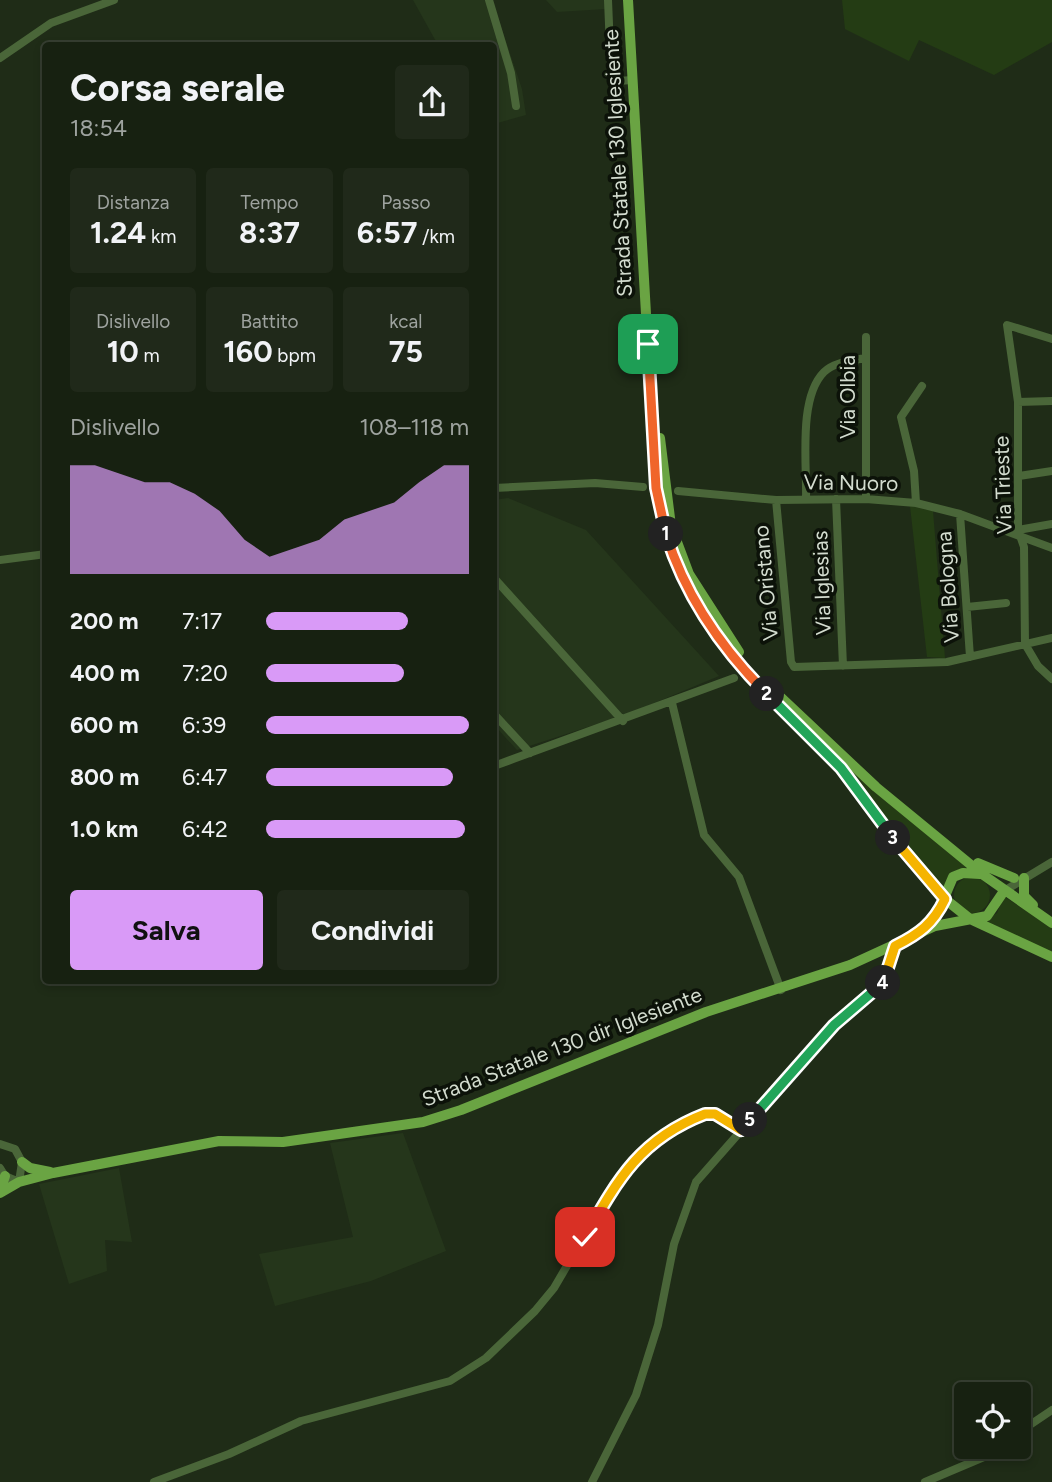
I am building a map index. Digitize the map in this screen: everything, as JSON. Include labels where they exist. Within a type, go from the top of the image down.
[{"type":"main road","name":"Strada Statale 130 Iglesiente","points":[[628,0],[656,488],[674,560],[695,601],[746,673],[841,768],[893,838],[945,899],[970,919],[1052,957]]},
{"type":"main road","name":"Strada Statale 130 Iglesiente","points":[[634,0],[656,397],[671,526],[689,574],[752,670],[844,759],[982,874],[1049,921]]},
{"type":"main road","points":[[945,844],[959,849],[986,869],[1021,878],[1024,896],[1044,913],[1049,921]]},
{"type":"main road","points":[[945,899],[950,882],[958,874],[982,874]]},
{"type":"main road","points":[[970,919],[990,914],[1004,891]]},
{"type":"main road","name":"Strada Statale 130 dir Iglesiente","points":[[923,932],[936,917],[945,899]]},
{"type":"main road","name":"Strada Statale 130 dir Iglesiente","points":[[0,1193],[19,1182],[53,1172],[219,1140],[283,1142],[423,1122],[706,1012],[781,990],[895,946],[947,922],[970,919]]},
{"type":"main road","points":[[22,1162],[30,1168],[53,1172]]},
{"type":"main road","points":[[0,1193],[2,1172]]},
{"type":"street","points":[[0,58],[51,23],[114,0]]},
{"type":"street","points":[[489,0],[511,73],[516,106]]},
{"type":"street","points":[[608,0],[611,72],[618,81],[632,80]]},
{"type":"street","name":"Via Trieste","points":[[1025,644],[1024,547],[1018,533],[1018,402],[1007,325],[1052,339]]},
{"type":"street","name":"Via Olbia","points":[[866,337],[866,499]]},
{"type":"street","points":[[806,499],[807,411],[812,389],[824,371],[835,365],[865,358]]},
{"type":"street","points":[[916,503],[914,471],[901,423],[904,411],[922,386]]},
{"type":"street","points":[[1018,402],[1052,401]]},
{"type":"street","points":[[1019,477],[1052,471]]},
{"type":"street","points":[[497,488],[595,482],[643,487]]},
{"type":"street","name":"Via Nuoro","points":[[678,491],[776,500],[866,499],[916,503],[1018,533],[1052,548]]},
{"type":"street","name":"Via Iglesias","points":[[836,499],[843,666]]},
{"type":"street","name":"Via Oristano","points":[[776,500],[791,662],[798,668],[843,666]]},
{"type":"street","name":"Via Bologna","points":[[960,514],[970,657]]},
{"type":"street","points":[[1018,533],[1052,524]]},
{"type":"street","points":[[0,560],[42,555]]},
{"type":"street","points":[[497,581],[623,721]]},
{"type":"street","points":[[967,607],[1006,603]]},
{"type":"street","points":[[843,666],[947,662],[1052,638]]},
{"type":"street","points":[[1025,644],[1038,666],[1052,679]]},
{"type":"street","points":[[497,765],[623,721],[734,678]]},
{"type":"street","points":[[672,702],[704,835],[739,877],[781,990]]},
{"type":"street","points":[[497,717],[530,753]]},
{"type":"street","points":[[1004,891],[1021,878],[1052,862]]},
{"type":"street","points":[[982,874],[1021,878]]},
{"type":"street","points":[[592,1482],[636,1395],[658,1325],[674,1244],[696,1182],[834,1025],[886,980],[895,946]]},
{"type":"street","points":[[154,1482],[229,1454],[300,1421],[450,1381],[486,1358],[535,1311],[554,1288],[620,1175],[646,1149],[705,1114],[715,1114],[741,1130]]},
{"type":"street","points":[[0,1144],[15,1149],[22,1162],[19,1182],[2,1172]]},
{"type":"street","points":[[1031,1424],[1052,1410]]},
{"type":"street","points":[[925,1482],[979,1459]]},
{"type":"shaded area","points":[[413,0],[492,0],[522,89],[526,115],[497,123],[497,42],[436,42]]},
{"type":"shaded area","points":[[546,0],[606,0],[606,9],[557,12]]},
{"type":"shaded area","points":[[842,0],[1052,0],[1052,42],[994,75],[919,40],[909,61],[845,29]]},
{"type":"shaded area","points":[[508,498],[586,530],[719,676],[628,714],[517,750],[497,728],[497,500]]},
{"type":"shaded area","points":[[910,506],[933,511],[945,658],[927,657]]},
{"type":"shaded area","points":[[846,767],[969,868],[942,892],[921,869]]},
{"type":"shaded area","points":[[972,877],[985,882],[990,895],[985,908],[972,913],[959,908],[954,895],[959,882]]},
{"type":"shaded area","points":[[1003,896],[1052,927],[1052,954],[981,922],[997,913]]},
{"type":"shaded area","points":[[403,1133],[446,1251],[371,1281],[275,1306],[259,1254],[353,1237],[330,1143]]},
{"type":"shaded area","points":[[119,1168],[132,1242],[105,1240],[107,1271],[69,1284],[39,1184]]},
{"type":"route","points":[[585,1237],[620,1175],[646,1149],[691,1119],[705,1114],[715,1114],[741,1130],[834,1025],[886,980],[895,946],[923,932],[936,917],[945,899],[893,838],[841,768],[746,673],[695,601],[674,560],[662,521],[656,488],[648,344]]}]
